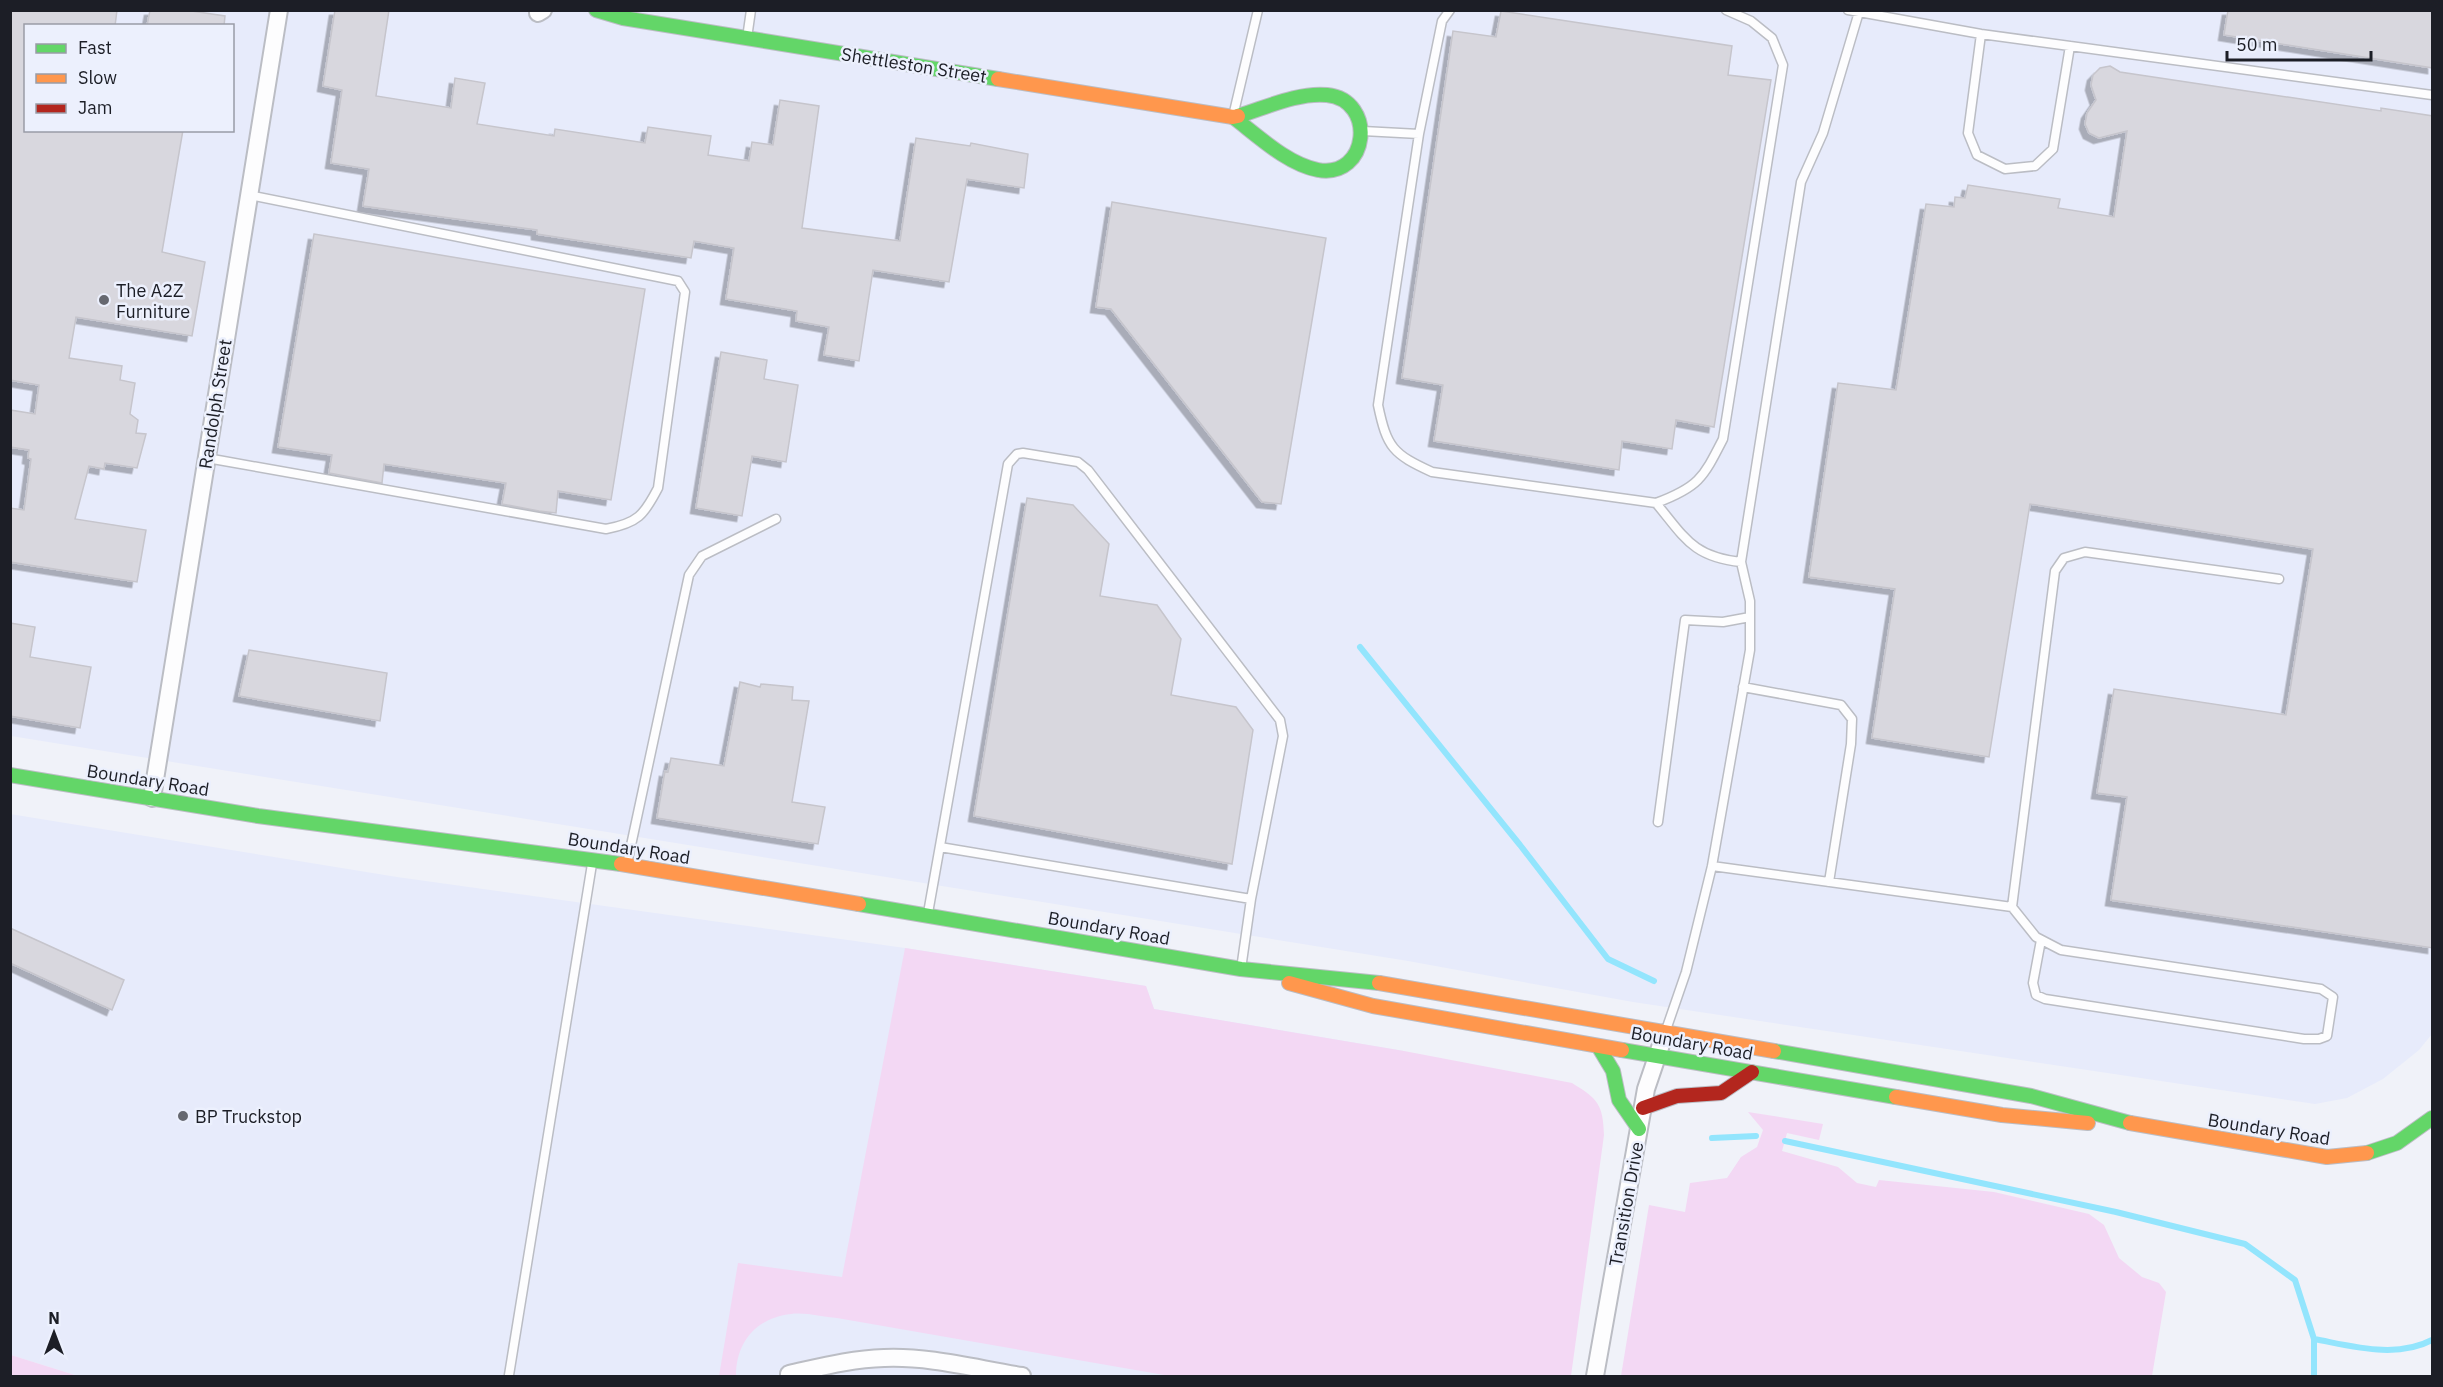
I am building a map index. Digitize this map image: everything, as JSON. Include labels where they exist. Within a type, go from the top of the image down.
[{"type":"main road","name":"Shettleston Street","points":[[596,10],[623,18],[1233,117],[1327,95],[1349,103],[1356,110],[1363,131],[1354,158],[1347,165],[1328,171],[1304,164],[1233,117]]},
{"type":"main road","name":"Boundary Road","points":[[10,775],[258,816],[627,864],[1241,969],[1352,978],[2031,1096],[2141,1126]]},
{"type":"main road","name":"Boundary Road","points":[[1241,969],[1373,1006],[1598,1046],[2012,1116],[2141,1126],[2327,1157],[2369,1154],[2407,1140],[2433,1118]]},
{"type":"main road","points":[[1598,1046],[1613,1071],[1619,1100],[1639,1129]]},
{"type":"main road","points":[[1643,1108],[1677,1096],[1720,1093],[1752,1072]]},
{"type":"street","name":"Randolph Street","points":[[152,798],[279,10]]},
{"type":"street","name":"Transition Drive","points":[[1595,1377],[1643,1108],[1656,1055],[1665,1033]]},
{"type":"street","points":[[789,1374],[847,1360],[886,1358],[925,1360],[1022,1377]]},
{"type":"lane","points":[[747,38],[752,10]]},
{"type":"lane","points":[[1233,117],[1258,10]]},
{"type":"lane","points":[[1450,10],[1442,21],[1419,134],[1378,405],[1384,432],[1401,458],[1432,472],[1656,503],[1685,492],[1705,473],[1723,439],[1783,65],[1772,38],[1751,21],[1726,10]]},
{"type":"lane","points":[[1848,10],[1981,34],[2433,95]]},
{"type":"lane","points":[[1665,1033],[1686,972],[1712,866],[1750,650],[1750,601],[1741,562],[1801,182],[1823,134],[1859,12]]},
{"type":"lane","points":[[1981,34],[1968,133],[1977,155],[2005,169],[2035,166],[2053,150],[2070,46]]},
{"type":"lane","points":[[1363,131],[1419,134]]},
{"type":"lane","points":[[207,458],[606,530],[624,526],[644,515],[658,488],[685,292],[678,281],[249,195]]},
{"type":"lane","points":[[927,916],[1008,464],[1017,454],[1023,453],[1072,460],[1088,470],[1280,720],[1282,736],[1251,899],[1241,969]]},
{"type":"lane","points":[[1656,503],[1689,544],[1715,560],[1741,562]]},
{"type":"lane","points":[[627,864],[689,575],[702,556],[776,519]]},
{"type":"lane","points":[[2012,907],[2055,571],[2064,558],[2085,552],[2279,579]]},
{"type":"lane","points":[[1658,822],[1684,620],[1723,622],[1750,616]]},
{"type":"lane","points":[[1743,687],[1841,705],[1852,719],[1851,744],[1829,882]]},
{"type":"lane","points":[[940,847],[1251,899]]},
{"type":"lane","points":[[509,1375],[593,860]]},
{"type":"lane","points":[[1712,866],[2012,907],[2036,937],[2061,950],[2322,989],[2333,996],[2327,1036],[2319,1040],[2304,1040],[2045,999],[2036,995],[2033,983],[2041,940]]},
{"type":"shaded area","points":[[10,11],[2432,11],[2432,1034],[2419,1050],[2383,1079],[2347,1098],[2315,1104],[1633,1002],[1408,961],[11,736]]},
{"type":"shaded area","points":[[10,814],[397,877],[905,948],[1146,986],[1154,1009],[1404,1051],[1354,1376],[78,1376],[11,1355]]},
{"type":"shaded area","points":[[905,948],[1146,986],[1154,1009],[1404,1051],[1572,1083],[1597,1103],[1602,1116],[1604,1135],[1571,1376],[1170,1376],[837,1318],[796,1314],[779,1316],[758,1326],[744,1342],[736,1376],[719,1376],[738,1263],[842,1277]]},
{"type":"shaded area","points":[[1748,1112],[1823,1124],[1819,1140],[1787,1133],[1782,1151],[1838,1167],[1857,1183],[1876,1187],[1879,1180],[1994,1192],[2089,1214],[2104,1225],[2119,1258],[2142,1277],[2159,1283],[2166,1292],[2152,1376],[1621,1376],[1649,1205],[1685,1212],[1690,1183],[1727,1178],[1741,1157],[1757,1147],[1763,1130]]},
{"type":"shaded area","points":[[11,1355],[78,1376],[11,1376]]},
{"type":"building","points":[[10,10],[117,10],[115,24],[24,24],[24,132],[183,132],[162,252],[205,262],[192,336],[76,317],[69,358],[122,366],[120,380],[135,383],[130,414],[138,420],[136,433],[146,434],[137,468],[105,463],[104,469],[89,466],[75,519],[146,530],[137,582],[10,562],[10,508],[24,510],[31,459],[28,458],[29,450],[10,447],[10,410],[35,414],[39,385],[10,380]]},
{"type":"building","points":[[150,10],[185,10],[225,16],[224,24],[147,24]]},
{"type":"building","points":[[335,10],[389,10],[376,96],[451,108],[455,78],[485,83],[477,124],[554,136],[555,129],[645,143],[648,127],[711,136],[708,155],[749,161],[752,142],[773,145],[780,100],[819,106],[802,228],[900,241],[916,138],[970,146],[971,143],[1028,154],[1024,188],[967,179],[949,282],[873,270],[859,361],[824,355],[829,327],[796,321],[797,311],[726,299],[734,248],[694,241],[691,258],[537,234],[537,230],[363,206],[369,169],[331,163],[342,90],[323,86]]},
{"type":"building","points":[[2228,10],[2433,10],[2433,68],[2224,35]]},
{"type":"building","points":[[1501,11],[1732,46],[1728,75],[1771,80],[1714,427],[1676,420],[1672,449],[1622,441],[1619,470],[1434,441],[1443,385],[1402,378],[1453,31],[1496,37]]},
{"type":"building","points":[[2110,66],[2120,72],[2381,111],[2381,108],[2433,116],[2433,948],[2111,900],[2127,797],[2097,793],[2114,689],[2286,715],[2313,549],[2030,504],[1989,757],[1872,738],[1895,589],[1809,577],[1838,383],[1896,390],[1926,204],[1954,207],[1955,197],[1965,198],[1968,185],[2060,199],[2058,208],[2114,217],[2127,131],[2099,138],[2089,133],[2085,124],[2087,113],[2096,100],[2091,85],[2093,75],[2100,68]]},
{"type":"building","points":[[1112,202],[1326,238],[1281,504],[1262,502],[1111,309],[1096,307]]},
{"type":"building","points":[[314,234],[645,289],[611,500],[558,491],[556,513],[539,511],[502,504],[506,483],[384,464],[382,483],[329,473],[332,455],[278,447]]},
{"type":"building","points":[[721,352],[767,360],[764,379],[798,385],[786,462],[752,456],[742,516],[696,508]]},
{"type":"building","points":[[1027,498],[1073,505],[1109,544],[1100,596],[1157,605],[1181,639],[1171,695],[1236,707],[1253,730],[1232,864],[974,816]]},
{"type":"building","points":[[10,623],[35,627],[30,657],[91,667],[80,728],[10,716]]},
{"type":"building","points":[[249,650],[387,673],[380,721],[239,696]]},
{"type":"building","points":[[740,682],[760,687],[761,684],[793,687],[792,700],[809,701],[792,802],[825,807],[818,844],[657,818],[665,771],[668,772],[671,758],[724,766]]},
{"type":"building","points":[[10,928],[124,980],[112,1010],[10,963]]},
{"type":"waterway","points":[[1360,647],[1520,845],[1608,959],[1654,981]]},
{"type":"waterway","points":[[1712,1138],[1756,1136]]},
{"type":"waterway","points":[[1785,1141],[2116,1212],[2245,1244],[2295,1280],[2314,1339],[2314,1376]]},
{"type":"waterway","points":[[2314,1339],[2389,1350],[2418,1346],[2432,1340]]},
{"type":"traffic: fast","points":[[596,10],[623,18],[998,79]]},
{"type":"traffic: fast","points":[[1233,117],[1284,156],[1318,170],[1335,170],[1348,163],[1356,152],[1360,138],[1360,123],[1354,110],[1343,100],[1327,95],[1293,98],[1238,116]]},
{"type":"traffic: fast","points":[[10,775],[258,816],[621,864]]},
{"type":"traffic: fast","points":[[859,904],[1241,969],[1379,983]]},
{"type":"traffic: fast","points":[[1598,1046],[1613,1071],[1619,1100],[1639,1129]]},
{"type":"traffic: fast","points":[[1622,1050],[1896,1097]]},
{"type":"traffic: fast","points":[[1774,1051],[2031,1096],[2130,1123]]},
{"type":"traffic: fast","points":[[2367,1153],[2397,1143],[2432,1118]]},
{"type":"traffic: slow","points":[[998,79],[1238,116]]},
{"type":"traffic: slow","points":[[621,864],[859,904]]},
{"type":"traffic: slow","points":[[1289,983],[1373,1006],[1622,1050]]},
{"type":"traffic: slow","points":[[1379,983],[1774,1051]]},
{"type":"traffic: slow","points":[[1896,1097],[2002,1115],[2088,1123]]},
{"type":"traffic: slow","points":[[2130,1123],[2327,1157],[2367,1153]]},
{"type":"traffic: jam","points":[[1643,1108],[1677,1096],[1721,1093],[1752,1072]]},
{"type":"place","name":"The A2Z Furniture","points":[[104,300]]},
{"type":"place","name":"BP Truckstop","points":[[183,1116]]}]
